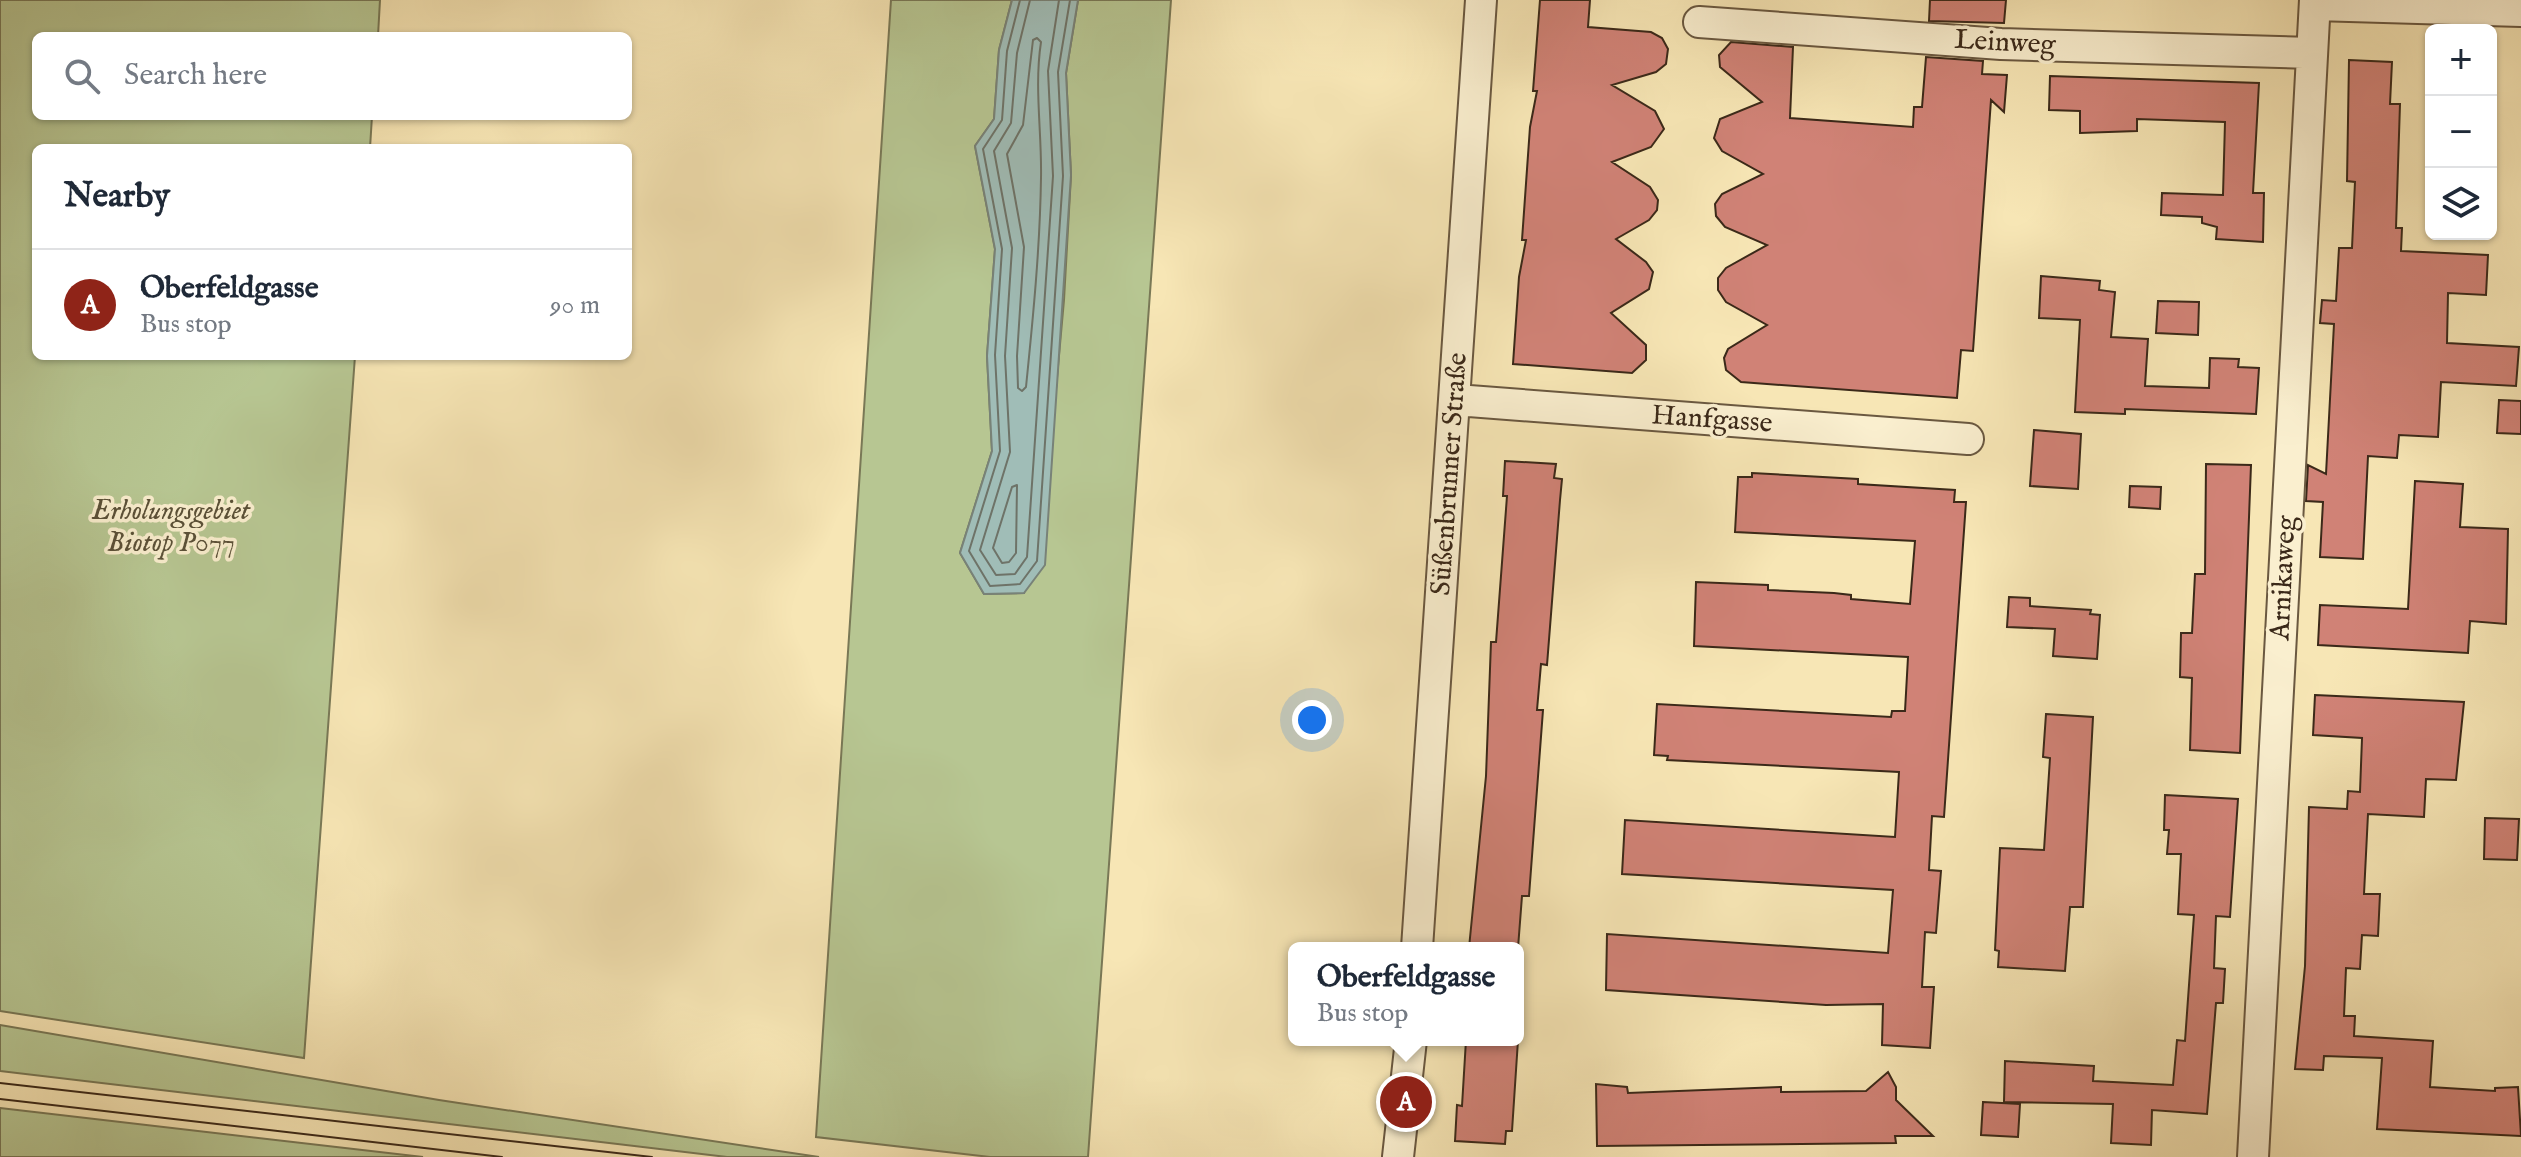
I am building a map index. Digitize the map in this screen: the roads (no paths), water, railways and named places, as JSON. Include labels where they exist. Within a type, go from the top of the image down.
[{"type":"street","name":"Süßenbrunner Straße","points":[[1417,942],[1481,0]]},
{"type":"street","points":[[2315,2],[2521,11]]},
{"type":"street","name":"Arnikaweg","points":[[2253,1157],[2315,2]]},
{"type":"street","name":"Leinweg","points":[[1699,22],[2001,44],[2312,53]]},
{"type":"street","name":"Hanfgasse","points":[[1456,400],[1968,439]]},
{"type":"street","points":[[1398,1157],[1410,1046]]},
{"type":"water","points":[[1012,0],[1078,0],[1066,73],[1071,175],[1045,565],[1024,593],[984,594],[960,553],[992,451],[987,356],[995,249],[975,146],[994,119],[999,50]]},
{"type":"tram line","points":[[0,1083],[652,1157]]},
{"type":"tram line","points":[[0,1099],[502,1157]]},
{"type":"place","name":"Oberfeldgasse","points":[[1406,1102]]},
{"type":"park label","name":"Erholungsgebiet Biotop P077","points":[[171,527]]}]
